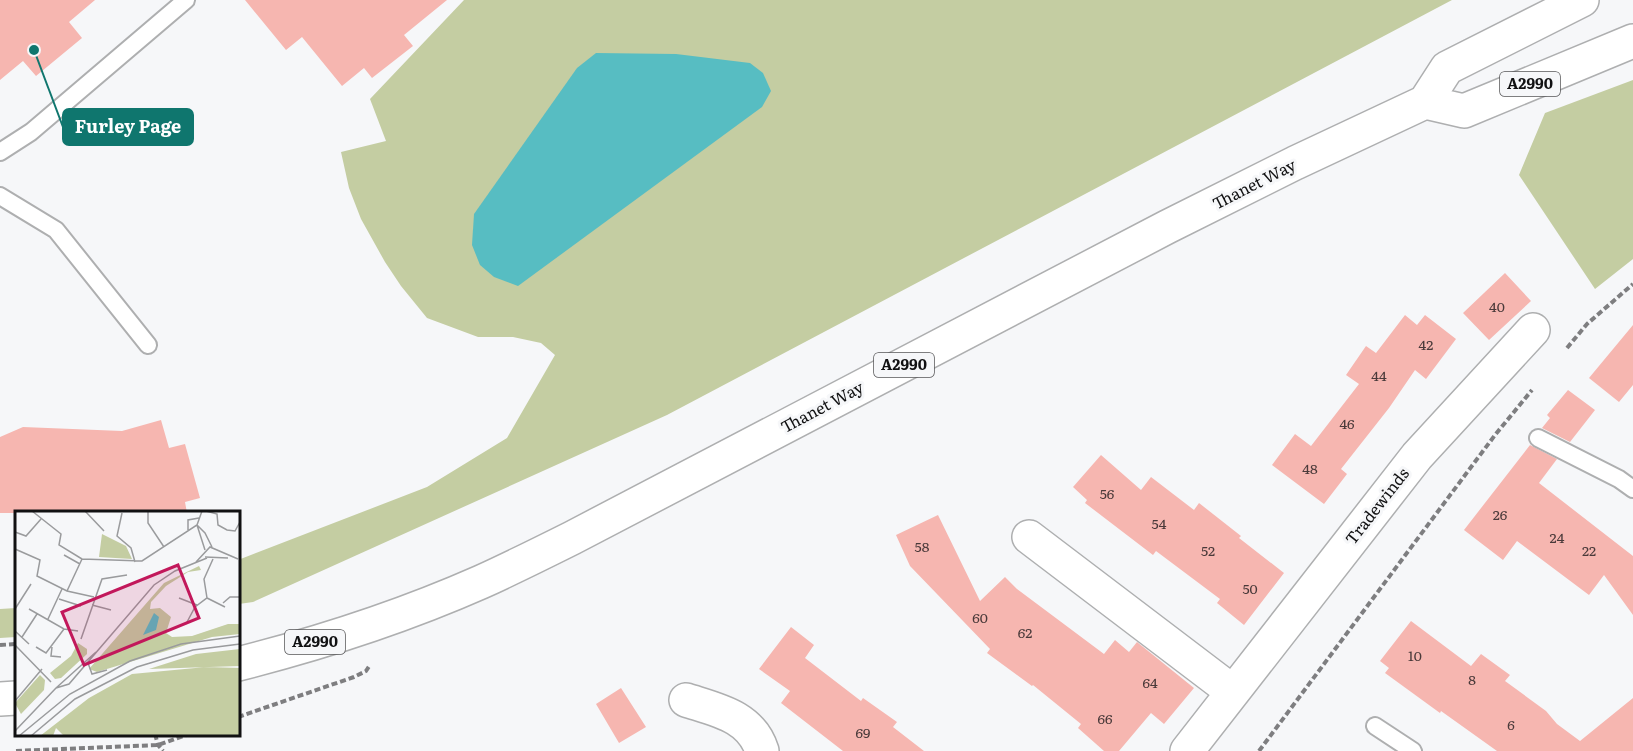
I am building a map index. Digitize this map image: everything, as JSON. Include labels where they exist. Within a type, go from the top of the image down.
[{"type":"main road","points":[[1425,102],[1448,68],[1569,5]]},
{"type":"main road","name":"A2990","points":[[1425,102],[1464,111],[1633,41]]},
{"type":"main road","name":"Thanet Way","points":[[240,663],[288,651],[380,621],[480,582],[572,538],[1167,227],[1425,102]]},
{"type":"main road","name":"Tradewinds","points":[[1187,751],[1417,456],[1533,330]]},
{"type":"main road","points":[[1029,537],[1233,692]]},
{"type":"main road","points":[[0,699],[15,698]]},
{"type":"main road","points":[[686,700],[726,712],[742,721],[758,740],[762,751]]},
{"type":"lane","points":[[0,152],[31,132],[186,0]]},
{"type":"lane","points":[[0,196],[56,230],[148,345]]},
{"type":"lane","points":[[1538,438],[1619,479],[1633,489]]},
{"type":"lane","points":[[1376,726],[1413,751]]},
{"type":"path","points":[[1566,349],[1587,324],[1633,284]]},
{"type":"path","points":[[1259,751],[1488,444],[1538,383]]},
{"type":"path","points":[[0,645],[15,644]]},
{"type":"path","points":[[155,736],[163,751]]},
{"type":"path","points":[[16,751],[159,745],[186,736]]},
{"type":"green space","points":[[464,0],[1452,0],[667,415],[253,602],[240,604],[240,559],[427,487],[507,438],[555,355],[541,343],[513,337],[478,337],[427,318],[401,286],[361,219],[349,188],[341,152],[386,141],[370,99]]},
{"type":"green space","points":[[1633,80],[1633,259],[1595,289],[1519,175],[1545,113]]},
{"type":"green space","points":[[15,608],[15,637],[0,638],[0,609]]},
{"type":"water","points":[[596,53],[676,54],[750,63],[763,73],[771,91],[762,107],[518,286],[494,277],[480,265],[472,245],[474,214],[577,68]]},
{"type":"building","points":[[0,0],[95,0],[69,22],[82,38],[36,76],[23,61],[0,80]]},
{"type":"building","points":[[245,0],[447,0],[404,35],[413,46],[372,78],[364,68],[342,86],[302,37],[286,50]]},
{"type":"building","points":[[1505,273],[1531,301],[1489,340],[1463,313]]},
{"type":"building","points":[[1405,315],[1417,325],[1425,315],[1456,339],[1426,379],[1415,370],[1389,408],[1341,469],[1347,474],[1324,504],[1272,465],[1295,434],[1311,446],[1359,384],[1346,375],[1366,346],[1376,353]]},
{"type":"building","points":[[1633,325],[1633,385],[1619,402],[1589,378]]},
{"type":"building","points":[[1568,390],[1595,410],[1570,442],[1542,428],[1550,418],[1547,415]]},
{"type":"building","points":[[161,420],[169,448],[185,444],[200,498],[185,502],[187,511],[15,511],[15,513],[0,513],[0,437],[23,427],[122,431]]},
{"type":"building","points":[[1530,445],[1557,459],[1539,483],[1633,556],[1633,615],[1604,575],[1589,595],[1517,541],[1503,560],[1464,530]]},
{"type":"building","points":[[1101,455],[1141,490],[1151,477],[1194,510],[1199,503],[1284,573],[1244,625],[1217,603],[1220,599],[1156,551],[1153,555],[1085,503],[1087,500],[1073,487]]},
{"type":"building","points":[[938,515],[980,601],[1005,577],[1017,589],[1104,654],[1115,640],[1129,652],[1137,642],[1194,688],[1164,724],[1151,713],[1119,751],[1104,751],[1078,728],[1081,724],[1033,685],[987,653],[990,649],[910,566],[896,535]]},
{"type":"building","points":[[1411,621],[1471,666],[1481,654],[1510,675],[1505,681],[1546,711],[1557,724],[1580,741],[1633,698],[1633,751],[1497,751],[1385,673],[1389,668],[1380,661]]},
{"type":"building","points":[[791,627],[814,645],[805,658],[861,701],[863,698],[897,722],[893,727],[924,751],[843,751],[781,703],[790,691],[759,669]]},
{"type":"building","points":[[621,688],[646,727],[619,743],[596,704]]},
{"type":"place","name":"Furley Page","points":[[34,50]]}]
